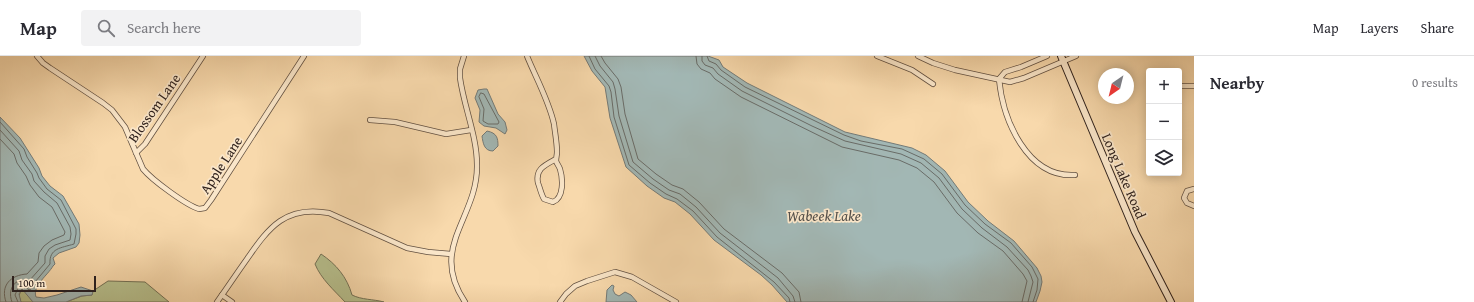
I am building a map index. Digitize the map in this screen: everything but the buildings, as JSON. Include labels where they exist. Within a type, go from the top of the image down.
[{"type":"main road","name":"Long Lake Road","points":[[1062,59],[1135,232],[1171,302]]},
{"type":"street","name":"Apple Lane","points":[[37,56],[43,63],[112,110],[125,127],[143,169],[152,178],[199,210],[204,208],[212,200],[304,56]]},
{"type":"street","name":"Blossom Lane","points":[[136,153],[149,138],[203,56]]},
{"type":"street","points":[[464,56],[460,69],[460,78],[477,157],[476,183],[455,239],[451,254],[454,280],[465,302]]},
{"type":"street","points":[[527,56],[552,116],[557,144],[556,159],[560,167],[562,184],[558,199],[553,202],[544,198],[537,178],[541,168],[556,159]]},
{"type":"street","points":[[877,56],[912,70],[933,84]]},
{"type":"street","points":[[918,56],[933,63],[955,70],[1010,82],[1062,59],[1076,56]]},
{"type":"street","points":[[1047,56],[1005,72],[999,79],[1004,110],[1012,128],[1025,149],[1035,160],[1046,170],[1061,175],[1075,175]]},
{"type":"street","points":[[1182,86],[1194,86]]},
{"type":"street","points":[[370,120],[394,122],[436,133],[446,134],[454,134],[471,130]]},
{"type":"street","points":[[1194,189],[1187,191],[1184,196],[1187,203],[1194,206]]},
{"type":"street","points":[[217,302],[261,238],[270,228],[286,217],[306,212],[317,211],[336,215],[407,248],[451,254]]},
{"type":"street","points":[[560,302],[575,286],[615,272],[632,277],[676,302]]},
{"type":"street","points":[[222,295],[232,302]]},
{"type":"green space","points":[[321,254],[331,262],[344,277],[352,295],[360,298],[384,302],[345,302],[328,284],[315,264]]},
{"type":"green space","points":[[108,281],[145,282],[169,302],[66,302],[82,296],[92,295],[93,291]]},
{"type":"green space","points":[[21,290],[24,290],[33,302],[21,302],[19,296]]},
{"type":"water","name":"Wabeek Lake","points":[[584,56],[708,56],[719,60],[723,67],[747,83],[845,132],[912,148],[926,155],[945,171],[968,202],[988,221],[1014,241],[1037,268],[1042,282],[1036,302],[787,302],[761,275],[714,240],[690,214],[675,202],[664,198],[647,186],[626,167],[610,118],[605,87],[592,71]]},
{"type":"water","points":[[487,89],[498,114],[505,122],[507,130],[505,134],[496,128],[484,126],[479,122],[480,110],[475,98],[478,90]]},
{"type":"water","points":[[0,117],[20,138],[39,168],[42,176],[50,186],[63,196],[79,224],[79,243],[76,247],[59,253],[53,258],[55,264],[38,285],[35,293],[36,297],[44,298],[81,287],[93,291],[92,295],[81,296],[66,302],[33,302],[22,289],[19,294],[21,302],[0,302]]},
{"type":"water","points":[[487,131],[493,133],[497,138],[498,146],[493,151],[488,150],[484,144],[482,136]]},
{"type":"water","points":[[612,285],[614,286],[613,290],[615,294],[619,296],[625,292],[631,295],[637,302],[606,302],[607,290]]}]
